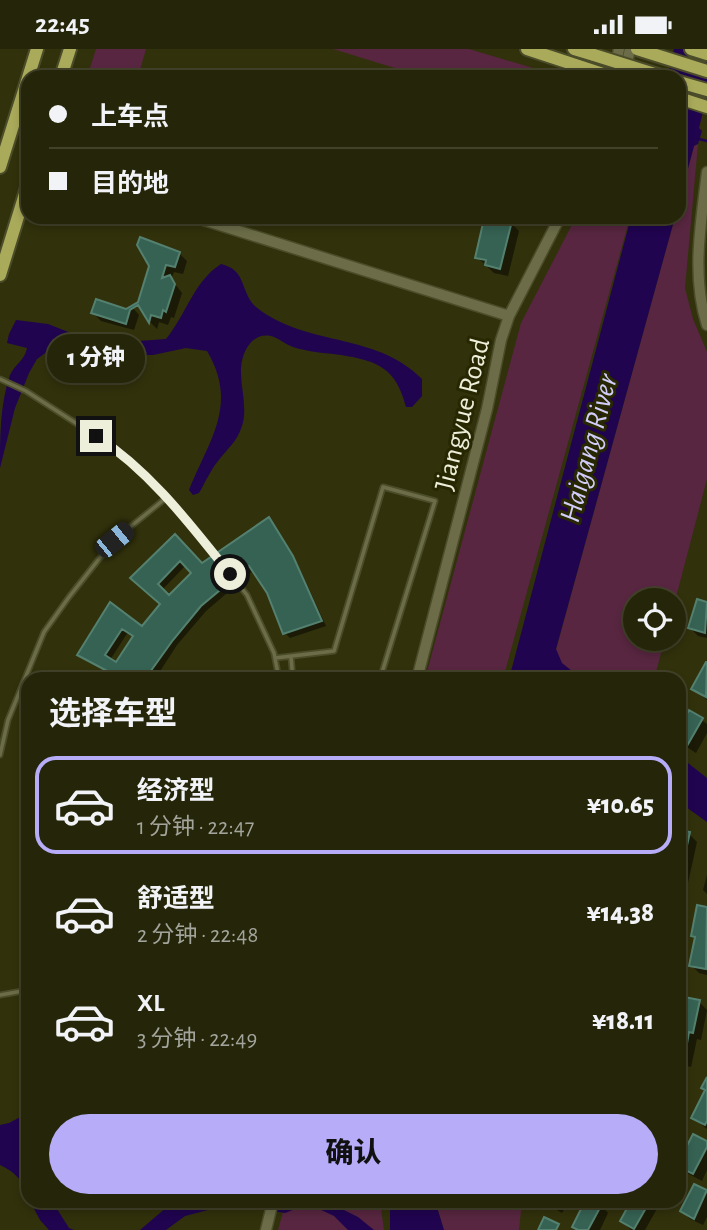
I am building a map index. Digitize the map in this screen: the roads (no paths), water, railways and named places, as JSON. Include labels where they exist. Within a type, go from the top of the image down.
[{"type":"main road","points":[[30,70],[37,49]]},
{"type":"main road","points":[[63,70],[70,49]]},
{"type":"main road","points":[[527,49],[589,70]]},
{"type":"main road","points":[[574,49],[642,70]]},
{"type":"main road","points":[[637,49],[707,71]]},
{"type":"main road","points":[[691,49],[707,54]]},
{"type":"main road","points":[[686,84],[707,90]]},
{"type":"main road","points":[[0,167],[21,100]]},
{"type":"main road","points":[[686,100],[707,107]]},
{"type":"main road","points":[[0,275],[21,207]]},
{"type":"street","points":[[614,70],[619,49]]},
{"type":"street","points":[[626,70],[630,49]]},
{"type":"street","points":[[707,172],[698,273],[700,303],[707,325]]},
{"type":"street","name":"Jiangyue Road","points":[[216,224],[509,316],[419,672]]},
{"type":"street","points":[[509,316],[556,224]]},
{"type":"street","points":[[698,273],[707,244]]},
{"type":"street","points":[[266,1230],[272,1208]]},
{"type":"lane","points":[[1,379],[26,391],[116,449],[178,509],[247,595],[275,659],[278,672]]},
{"type":"lane","points":[[275,659],[334,651],[383,487],[435,501],[382,672]]},
{"type":"lane","points":[[28,672],[44,632],[68,597],[114,540],[166,498]]},
{"type":"lane","points":[[291,657],[292,672]]},
{"type":"lane","points":[[0,755],[8,720],[21,688]]},
{"type":"lane","points":[[0,995],[21,991]]},
{"type":"water","points":[[674,49],[707,49],[707,96],[699,128],[702,131],[698,144],[694,146],[686,176],[686,70],[669,70]]},
{"type":"water","name":"Haigang River","points":[[629,224],[673,224],[556,649],[562,663],[573,672],[511,672]]},
{"type":"water","points":[[221,264],[238,274],[248,297],[262,312],[288,326],[387,355],[422,379],[422,396],[412,407],[406,407],[397,383],[391,375],[375,364],[354,357],[299,349],[274,337],[261,336],[250,343],[242,361],[244,419],[240,432],[215,465],[199,493],[193,495],[189,490],[212,438],[221,406],[216,370],[207,351],[186,348],[153,355],[114,355],[70,346],[51,349],[37,359],[29,373],[15,408],[0,468],[4,397],[10,375],[27,348],[7,343],[16,320],[48,324],[94,339],[125,342],[166,339],[197,289]]},
{"type":"water","points":[[686,762],[707,778],[707,822],[686,807]]},
{"type":"water","points":[[21,1117],[21,1181],[0,1165],[0,1125]]},
{"type":"water","points":[[34,1208],[56,1208],[69,1228],[74,1230],[49,1230]]},
{"type":"water","points":[[166,1208],[216,1208],[185,1216],[166,1230],[140,1230]]},
{"type":"water","points":[[255,1208],[298,1208],[285,1213]]},
{"type":"water","points":[[317,1208],[340,1208],[358,1217],[374,1230],[348,1230],[334,1216]]},
{"type":"water","points":[[390,1208],[437,1208],[444,1230],[390,1230]]},
{"type":"waterway","points":[[699,139],[707,141]]}]
